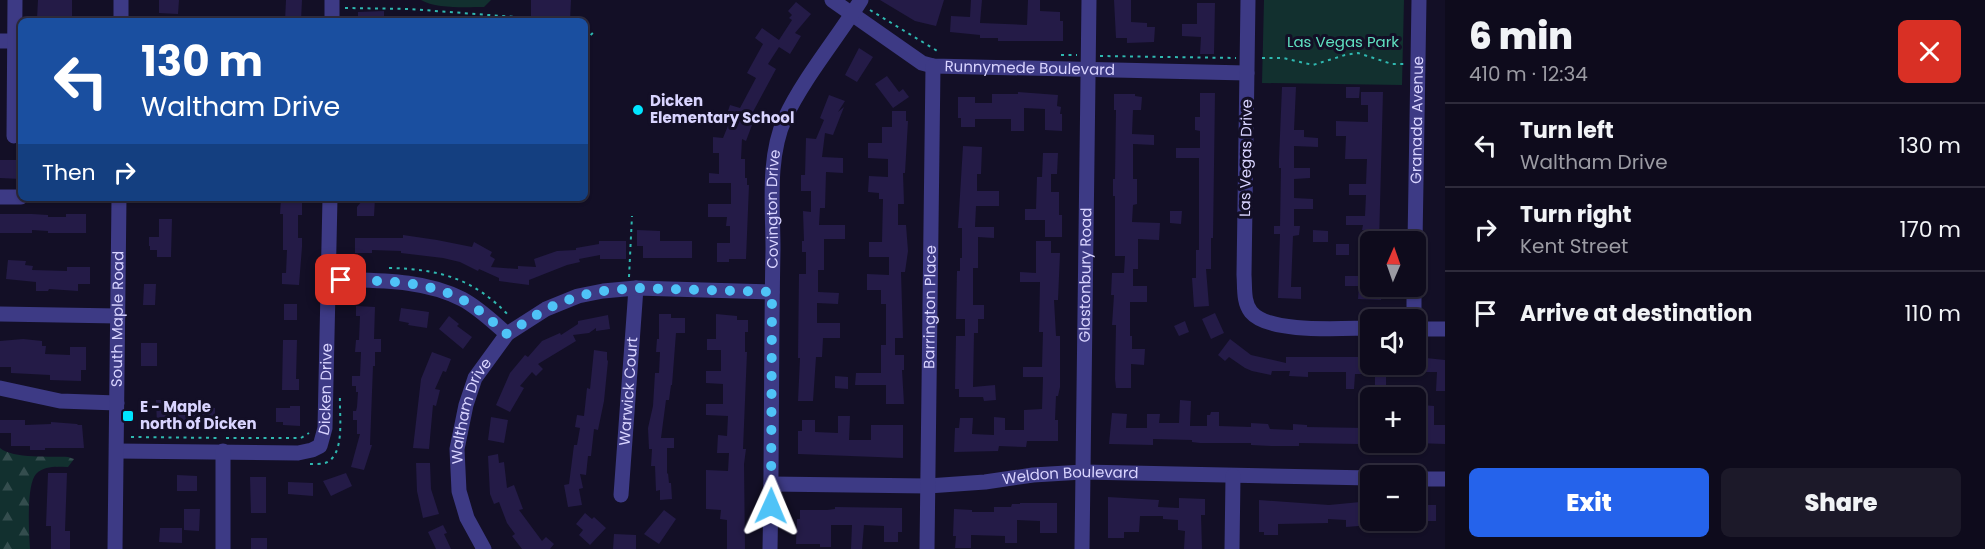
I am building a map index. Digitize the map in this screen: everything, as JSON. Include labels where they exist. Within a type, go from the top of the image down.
[{"type":"street","points":[[14,136],[12,41],[15,0]]},
{"type":"street","points":[[121,0],[121,18]]},
{"type":"street","name":"Runnymede Boulevard","points":[[832,0],[857,6],[922,63],[936,60],[1088,63],[1247,73]]},
{"type":"street","name":"Glastonbury Road","points":[[1082,549],[1089,0]]},
{"type":"street","name":"Las Vegas Drive","points":[[1248,0],[1245,298],[1253,314],[1279,326],[1360,328]]},
{"type":"street","name":"Granada Avenue","points":[[1415,231],[1419,0]]},
{"type":"street","name":"Covington Drive","points":[[770,549],[774,164],[785,118],[857,6]]},
{"type":"street","name":"Barrington Place","points":[[927,549],[936,60]]},
{"type":"street","points":[[0,197],[18,197]]},
{"type":"street","name":"South Maple Road","points":[[115,549],[119,201]]},
{"type":"street","name":"Dicken Drive","points":[[117,451],[298,453],[320,446],[325,428],[330,201]]},
{"type":"street","points":[[328,279],[398,282],[435,288],[462,300],[507,334]]},
{"type":"street","name":"Waltham Drive","points":[[484,549],[467,518],[459,491],[457,449],[466,405],[475,378],[507,334],[546,309],[578,296],[632,289],[772,292]]},
{"type":"street","name":"Warwick Court","points":[[621,495],[632,289]]},
{"type":"street","points":[[0,314],[118,316]]},
{"type":"street","points":[[1426,329],[1445,329]]},
{"type":"street","points":[[0,388],[60,401],[117,403]]},
{"type":"street","points":[[223,451],[223,549]]},
{"type":"street","name":"Weldon Boulevard","points":[[771,484],[928,486],[1083,472],[1360,478]]},
{"type":"street","points":[[1232,549],[1233,476]]},
{"type":"street","points":[[1426,479],[1445,479]]},
{"type":"path","points":[[857,6],[933,51],[936,60]]},
{"type":"path","points":[[334,10],[410,9],[528,18]]},
{"type":"path","points":[[588,37],[594,32]]},
{"type":"path","points":[[1262,58],[1283,58],[1313,65],[1358,53],[1392,64],[1405,64]]},
{"type":"path","points":[[1053,55],[1088,63],[1238,58]]},
{"type":"path","points":[[632,216],[632,289]]},
{"type":"path","points":[[130,437],[301,438],[311,432],[313,426]]},
{"type":"green space","points":[[421,0],[491,0],[484,7],[469,7],[443,6]]},
{"type":"green space","name":"Las Vegas Park","points":[[1264,0],[1404,0],[1402,85],[1262,83]]},
{"type":"green space","points":[[0,448],[14,454],[74,459],[68,467],[43,469],[36,474],[33,480],[29,510],[30,549],[0,549]]},
{"type":"building","points":[[38,0],[72,0],[72,18],[37,18]]},
{"type":"building","points":[[159,0],[179,0],[178,14],[159,13]]},
{"type":"building","points":[[286,0],[302,0],[301,18],[285,18]]},
{"type":"building","points":[[531,0],[571,0],[570,18],[531,18]]},
{"type":"building","points":[[880,0],[944,0],[936,26],[915,21]]},
{"type":"building","points":[[971,0],[982,0],[980,23],[1027,25],[1028,0],[1040,0],[1040,11],[1060,12],[1060,21],[1063,21],[1063,41],[998,41],[998,38],[980,38],[980,35],[950,32],[951,16],[970,17]]},
{"type":"building","points":[[1114,0],[1131,0],[1131,22],[1147,23],[1147,27],[1155,27],[1154,42],[1127,43],[1127,38],[1116,38]]},
{"type":"building","points":[[796,2],[811,14],[795,33],[801,36],[790,54],[779,47],[768,64],[776,69],[747,123],[752,125],[746,141],[742,139],[741,159],[745,159],[745,178],[749,185],[746,259],[717,262],[717,243],[730,243],[730,226],[726,226],[727,217],[708,217],[708,204],[731,204],[731,183],[709,183],[709,173],[719,174],[719,153],[713,153],[713,137],[723,138],[732,116],[727,114],[730,105],[740,108],[756,78],[747,73],[763,44],[755,38],[762,28],[779,40],[792,20],[789,18],[792,15],[788,11]]},
{"type":"building","points":[[1197,3],[1215,3],[1214,54],[1200,54],[1201,37],[1182,36],[1182,24],[1197,24]]},
{"type":"building","points":[[384,11],[384,18],[358,18],[358,12]]},
{"type":"building","points":[[859,48],[873,57],[857,82],[845,75]]},
{"type":"building","points":[[887,76],[899,92],[903,89],[909,97],[893,108],[875,84]]},
{"type":"building","points":[[1282,87],[1296,87],[1294,130],[1304,130],[1304,137],[1318,138],[1318,147],[1294,146],[1294,168],[1310,168],[1310,178],[1294,179],[1294,198],[1313,199],[1313,209],[1294,209],[1294,226],[1300,226],[1299,235],[1293,236],[1291,287],[1301,287],[1301,299],[1278,298],[1280,234],[1274,234],[1274,226],[1280,226],[1281,168],[1279,168],[1279,159]]},
{"type":"building","points":[[1346,87],[1360,87],[1359,98],[1346,98]]},
{"type":"building","points":[[1018,92],[1058,95],[1057,106],[1061,107],[1062,131],[1045,130],[1045,109],[1024,108],[1024,131],[1011,131],[1011,119],[975,119],[975,127],[961,127],[961,118],[958,118],[958,97],[975,97],[975,103],[992,103],[992,94],[1018,94]]},
{"type":"building","points":[[1361,92],[1383,92],[1379,231],[1362,230],[1363,225],[1346,225],[1346,216],[1365,216],[1366,195],[1349,195],[1349,184],[1366,184],[1367,159],[1345,159],[1346,136],[1336,136],[1336,121],[1368,122],[1368,105],[1361,105]]},
{"type":"building","points":[[1200,93],[1215,93],[1213,238],[1211,238],[1211,269],[1206,269],[1209,306],[1194,307],[1192,278],[1196,278],[1196,250],[1199,250],[1199,158],[1176,158],[1176,148],[1200,148],[1200,131],[1195,130],[1195,117],[1200,117]]},
{"type":"building","points":[[1114,94],[1135,94],[1135,96],[1142,97],[1141,110],[1133,110],[1132,134],[1154,135],[1154,145],[1133,144],[1133,179],[1137,179],[1137,204],[1133,205],[1132,222],[1160,223],[1159,240],[1138,239],[1138,269],[1133,269],[1133,286],[1147,286],[1147,302],[1130,302],[1130,336],[1132,336],[1132,349],[1145,349],[1144,365],[1131,364],[1131,388],[1116,388],[1115,379],[1116,325],[1112,325],[1114,295],[1111,295],[1112,273],[1124,273],[1125,256],[1115,256],[1113,179],[1115,179],[1116,110],[1114,110]]},
{"type":"building","points":[[829,95],[845,101],[838,112],[844,107],[833,135],[825,133],[822,157],[843,158],[843,173],[826,172],[825,208],[820,208],[819,225],[845,225],[845,239],[824,239],[824,270],[818,270],[818,292],[839,293],[838,304],[817,303],[817,323],[840,323],[840,338],[823,338],[822,357],[816,357],[813,401],[798,401],[799,274],[806,274],[806,252],[802,252],[803,211],[811,212],[811,191],[801,191],[801,175],[805,175],[806,138],[816,139],[824,120],[820,118]]},
{"type":"building","points":[[892,111],[906,111],[906,121],[908,121],[905,173],[903,173],[904,204],[898,204],[898,225],[906,225],[908,251],[905,272],[901,272],[903,338],[895,338],[895,355],[904,355],[904,370],[902,370],[904,404],[886,404],[886,385],[855,385],[856,373],[881,373],[881,345],[886,345],[886,304],[881,304],[881,290],[867,290],[867,274],[889,275],[889,257],[869,257],[869,242],[882,242],[883,199],[879,199],[879,193],[868,192],[869,176],[888,177],[888,159],[868,158],[868,143],[882,143],[882,127],[892,127]]},
{"type":"building","points":[[963,146],[982,147],[981,174],[977,174],[977,191],[999,191],[999,206],[976,206],[975,227],[994,227],[994,238],[978,237],[978,268],[973,268],[973,305],[984,305],[984,319],[978,319],[978,333],[974,333],[973,387],[995,385],[996,400],[984,401],[983,397],[959,397],[959,389],[955,389],[956,336],[965,336],[965,319],[956,319],[957,271],[960,271],[960,258],[962,258],[962,228],[958,228]]},
{"type":"building","points":[[1043,153],[1058,153],[1057,174],[1051,174],[1051,192],[1059,192],[1062,237],[1045,237],[1045,220],[1025,220],[1025,209],[1036,209],[1037,177],[1042,177]]},
{"type":"building","points":[[0,160],[18,160],[18,179],[0,178]]},
{"type":"building","points":[[281,201],[302,203],[302,215],[298,215],[298,238],[302,238],[299,285],[282,284],[282,273],[286,273],[287,250],[283,250],[283,214],[280,214]]},
{"type":"building","points":[[375,201],[374,216],[357,216],[357,207],[361,202]]},
{"type":"building","points":[[1170,211],[1182,211],[1181,224],[1170,223]]},
{"type":"building","points":[[0,214],[66,217],[66,214],[86,214],[86,233],[48,233],[48,231],[32,230],[32,233],[0,233]]},
{"type":"building","points":[[159,219],[172,219],[171,257],[157,257],[157,250],[150,250],[149,237],[159,237]]},
{"type":"building","points":[[637,230],[660,231],[660,241],[692,241],[692,258],[643,258],[643,246],[637,246]]},
{"type":"building","points":[[1313,230],[1328,231],[1328,242],[1313,242]]},
{"type":"building","points":[[403,235],[472,247],[474,242],[492,252],[490,256],[495,259],[491,267],[518,269],[518,266],[536,267],[534,259],[557,251],[576,250],[576,248],[599,244],[599,241],[626,241],[626,259],[600,259],[600,255],[579,259],[580,262],[529,280],[529,285],[499,281],[499,278],[479,269],[478,271],[460,262],[443,258],[401,253],[401,251],[372,250],[372,253],[355,253],[355,238],[403,238]]},
{"type":"building","points":[[1036,241],[1051,241],[1051,253],[1060,253],[1058,300],[1054,300],[1056,336],[1060,336],[1060,387],[1058,396],[1056,396],[1055,420],[1058,420],[1058,441],[1027,441],[1026,447],[999,446],[998,451],[954,452],[955,428],[959,428],[960,418],[973,418],[972,434],[994,435],[994,417],[1005,418],[1005,430],[1024,430],[1024,410],[1042,409],[1043,377],[1023,377],[1023,367],[1042,367],[1043,332],[1039,332],[1040,282],[1020,282],[1020,272],[1036,273]]},
{"type":"building","points":[[1336,244],[1349,244],[1349,255],[1336,255]]},
{"type":"building","points":[[1359,249],[1360,297],[1381,297],[1381,300],[1358,299],[1359,286],[1345,286],[1345,276],[1359,276]]},
{"type":"building","points":[[8,260],[26,261],[25,265],[33,266],[32,270],[67,271],[67,267],[90,267],[90,284],[78,284],[78,291],[49,289],[48,291],[36,291],[36,282],[6,279]]},
{"type":"building","points":[[144,284],[156,284],[155,305],[143,305]]},
{"type":"building","points":[[284,304],[297,304],[297,320],[284,320]]},
{"type":"building","points":[[356,306],[375,307],[374,339],[381,339],[381,352],[375,352],[375,366],[373,366],[370,445],[372,445],[364,470],[351,467],[360,434],[357,434],[357,420],[353,420],[358,392],[356,392],[356,386],[352,386],[352,376],[360,376],[361,352],[355,352],[356,340],[359,340],[360,316],[356,316]]},
{"type":"building","points":[[401,308],[429,312],[427,328],[399,321]]},
{"type":"building","points":[[1215,313],[1224,333],[1211,339],[1202,319]]},
{"type":"building","points":[[659,314],[671,314],[671,318],[685,318],[685,333],[676,333],[672,385],[669,400],[666,400],[661,438],[674,438],[674,448],[667,448],[667,474],[669,483],[671,483],[672,499],[660,500],[660,490],[656,491],[655,466],[651,466],[652,449],[649,449],[648,428],[653,406],[655,373],[659,373],[660,352],[656,352],[657,339],[659,339]]},
{"type":"building","points":[[716,314],[737,316],[737,320],[748,320],[748,332],[745,332],[745,352],[747,352],[743,449],[746,449],[744,464],[745,549],[727,549],[727,520],[720,519],[721,510],[706,509],[706,470],[728,471],[729,453],[717,453],[718,435],[727,436],[728,416],[706,415],[706,404],[723,404],[723,384],[706,383],[706,371],[721,371],[721,350],[707,350],[707,339],[716,339]]},
{"type":"building","points":[[608,315],[610,329],[596,331],[596,328],[589,333],[573,335],[576,341],[538,364],[543,369],[536,376],[532,372],[520,386],[524,388],[510,412],[496,405],[510,373],[525,355],[528,357],[542,341],[560,333],[561,335],[578,324],[578,321]]},
{"type":"building","points":[[449,316],[459,324],[457,326],[472,337],[463,349],[439,329]]},
{"type":"building","points":[[1185,321],[1189,332],[1179,336],[1174,326]]},
{"type":"building","points":[[23,339],[42,341],[42,346],[46,346],[45,354],[70,355],[70,347],[86,347],[86,370],[81,370],[81,381],[50,380],[50,375],[11,373],[11,367],[0,367],[0,341]]},
{"type":"building","points":[[1230,339],[1251,355],[1286,363],[1286,357],[1360,357],[1360,374],[1355,374],[1354,389],[1346,389],[1346,372],[1308,372],[1308,377],[1289,376],[1290,371],[1272,371],[1271,375],[1245,368],[1229,357],[1225,361],[1218,355]]},
{"type":"building","points":[[283,340],[297,340],[296,379],[299,379],[299,390],[282,390]]},
{"type":"building","points":[[141,343],[157,343],[157,366],[141,366]]},
{"type":"building","points":[[594,350],[607,352],[604,401],[598,430],[594,429],[586,475],[580,474],[583,488],[579,489],[582,505],[568,507],[564,485],[569,484],[574,445],[577,445],[580,428],[575,427],[577,415],[584,416],[587,388],[590,389]]},
{"type":"building","points":[[432,352],[451,359],[435,389],[440,390],[436,406],[433,405],[429,449],[413,448],[421,379]]},
{"type":"building","points":[[1426,358],[1445,360],[1445,391],[1436,391],[1437,372],[1426,372]]},
{"type":"building","points":[[1375,375],[1386,375],[1386,387],[1375,387]]},
{"type":"building","points":[[835,376],[848,377],[848,389],[835,388]]},
{"type":"building","points":[[156,400],[168,400],[168,408],[191,408],[191,405],[215,408],[215,421],[207,421],[207,424],[172,422],[172,425],[157,425]]},
{"type":"building","points":[[1180,400],[1191,401],[1190,426],[1207,426],[1207,415],[1211,412],[1219,412],[1219,426],[1251,427],[1251,423],[1268,424],[1270,429],[1293,430],[1293,424],[1307,425],[1307,427],[1360,428],[1360,444],[1299,443],[1299,446],[1271,446],[1251,445],[1251,443],[1200,443],[1192,442],[1192,440],[1153,439],[1153,445],[1109,444],[1112,413],[1127,414],[1126,428],[1147,428],[1147,414],[1160,414],[1159,423],[1179,423]]},
{"type":"building","points":[[1426,405],[1434,406],[1434,425],[1445,425],[1445,444],[1426,443]]},
{"type":"building","points":[[290,406],[300,406],[300,426],[283,425],[283,422],[276,422],[276,408],[290,408]]},
{"type":"building","points":[[838,416],[850,416],[849,440],[871,440],[871,425],[903,425],[903,458],[798,454],[798,431],[802,431],[802,420],[815,420],[815,432],[838,433]]},
{"type":"building","points":[[491,417],[508,420],[504,443],[488,440]]},
{"type":"building","points":[[0,420],[25,420],[25,425],[51,424],[51,422],[82,425],[84,448],[30,450],[30,446],[11,446],[11,433],[0,433]]},
{"type":"building","points":[[498,454],[499,463],[504,462],[507,488],[514,485],[523,509],[519,510],[542,541],[546,537],[554,544],[550,549],[522,549],[512,536],[515,534],[507,523],[499,502],[494,504],[490,494],[488,456]]},
{"type":"building","points":[[416,463],[430,463],[431,489],[439,514],[423,518],[417,491]]},
{"type":"building","points":[[48,473],[67,473],[65,531],[70,531],[70,549],[51,549],[51,526],[46,526]]},
{"type":"building","points":[[346,473],[352,486],[331,496],[323,481]]},
{"type":"building","points":[[177,475],[197,476],[197,491],[177,491]]},
{"type":"building","points":[[250,477],[266,477],[266,513],[251,513]]},
{"type":"building","points":[[288,482],[313,483],[313,496],[288,494]]},
{"type":"building","points":[[1108,497],[1159,500],[1158,507],[1179,508],[1179,498],[1205,499],[1205,515],[1201,515],[1202,549],[1184,549],[1185,531],[1178,530],[1178,520],[1163,519],[1163,516],[1140,516],[1139,532],[1124,532],[1124,538],[1108,538]]},
{"type":"building","points":[[1259,500],[1329,505],[1360,502],[1360,526],[1346,527],[1346,520],[1328,519],[1328,523],[1278,524],[1278,535],[1264,535],[1264,532],[1259,532]]},
{"type":"building","points":[[1057,503],[1057,533],[1040,533],[1040,521],[1017,520],[1017,543],[1005,543],[1005,536],[971,535],[971,548],[955,548],[954,509],[994,512],[994,507],[1011,507],[1012,504]]},
{"type":"building","points":[[1426,505],[1436,505],[1436,521],[1426,521]]},
{"type":"building","points":[[835,507],[902,508],[902,532],[898,532],[898,542],[884,542],[884,526],[864,525],[862,549],[851,549],[852,525],[831,525],[831,547],[820,547],[820,544],[796,544],[797,519],[800,519],[800,510],[827,510],[835,509]]},
{"type":"building","points":[[184,509],[200,509],[199,531],[184,530]]},
{"type":"building","points":[[664,510],[676,519],[659,544],[644,534]]},
{"type":"building","points":[[585,513],[592,519],[594,517],[606,528],[590,545],[579,535],[583,530],[576,524]]},
{"type":"building","points":[[443,525],[447,533],[444,534],[451,549],[436,549],[428,532]]},
{"type":"building","points":[[160,528],[182,528],[182,543],[159,542]]},
{"type":"building","points":[[614,534],[636,535],[636,549],[613,549]]},
{"type":"building","points":[[251,538],[267,538],[267,549],[251,549]]},
{"type":"place","name":"Dicken Elementary School","points":[[638,110]]},
{"type":"place","name":"E - Maple north of Dicken","points":[[128,416]]},
{"type":"route","points":[[341,280],[398,282],[435,288],[462,300],[507,334],[546,309],[578,296],[603,291],[636,288],[772,292],[771,506]]}]
